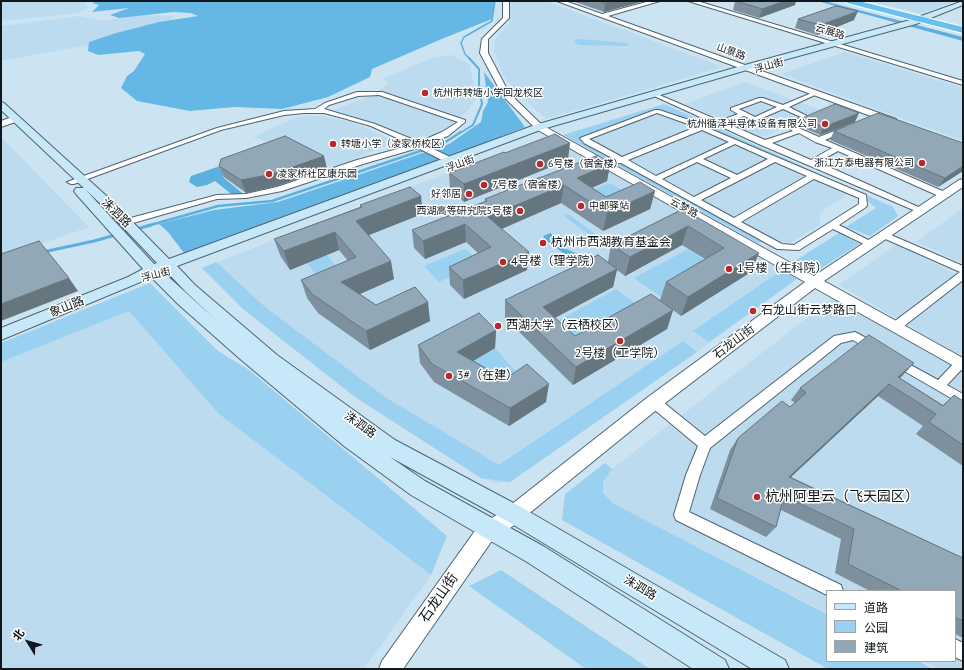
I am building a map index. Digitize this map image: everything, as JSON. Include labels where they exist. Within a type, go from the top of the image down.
[{"type":"highway","points":[[850,1],[963,28]]},
{"type":"highway","points":[[859,1],[928,20]]},
{"type":"main road","name":"浮山街","points":[[928,20],[963,3]]},
{"type":"main road","name":"浮山街","points":[[162,270],[449,160],[543,129],[658,97],[748,69],[839,46],[963,9]]},
{"type":"main road","name":"洙泗路","points":[[1,105],[6,120],[76,181],[126,230],[162,270],[183,300],[245,354],[351,440],[418,488],[535,554],[716,669]]},
{"type":"main road","name":"浮山街","points":[[133,280],[543,129]]},
{"type":"main road","name":"洙泗路","points":[[162,270],[190,288],[271,360],[388,446],[514,514],[776,669]]},
{"type":"main road","name":"象山路","points":[[1,334],[133,280]]},
{"type":"street","name":"云梦路","points":[[506,1],[506,18],[485,39],[484,53],[506,94],[543,129],[962,365]]},
{"type":"street","name":"山景路","points":[[560,1],[900,123]]},
{"type":"street","points":[[601,16],[657,1]]},
{"type":"street","name":"云展路","points":[[691,1],[963,83]]},
{"type":"street","points":[[126,230],[217,197],[246,196],[279,189],[360,162],[425,148],[463,122],[380,92],[357,94],[327,104],[317,111]]},
{"type":"street","points":[[816,93],[783,107],[755,119],[733,110],[761,99],[783,107],[806,117],[788,126],[944,195]]},
{"type":"street","points":[[658,97],[921,210]]},
{"type":"street","points":[[76,181],[219,129],[284,113],[317,111],[345,116],[373,125],[449,160]]},
{"type":"street","points":[[657,111],[701,128],[862,197],[863,205],[796,248],[780,247],[586,141],[584,138],[657,111]]},
{"type":"street","points":[[720,124],[744,114]]},
{"type":"street","points":[[865,121],[879,116]]},
{"type":"street","points":[[818,140],[852,126]]},
{"type":"street","points":[[606,164],[622,161],[701,128]]},
{"type":"street","points":[[764,143],[799,131]]},
{"type":"street","points":[[655,179],[734,142]]},
{"type":"street","points":[[811,163],[838,148]]},
{"type":"street","points":[[697,159],[736,178]]},
{"type":"street","points":[[694,200],[774,159]]},
{"type":"street","points":[[734,222],[813,176]]},
{"type":"street","name":"石龙山街","points":[[390,669],[484,535],[514,514],[654,402],[815,281],[963,182]]},
{"type":"street","points":[[833,225],[871,244]]},
{"type":"street","points":[[884,235],[963,270]]},
{"type":"street","points":[[895,326],[963,275]]},
{"type":"street","points":[[833,590],[681,515],[693,475],[705,444],[838,339],[855,336],[963,400]]},
{"type":"street","points":[[939,386],[962,365]]},
{"type":"street","points":[[654,402],[705,444]]},
{"type":"shaded area","points":[[1,1],[94,1],[84,4],[88,7],[79,13],[1,21]]},
{"type":"shaded area","points":[[98,1],[495,1],[492,19],[372,69],[370,77],[328,97],[282,109],[234,107],[190,111],[137,101],[121,88],[127,76],[134,71],[145,54],[139,51],[98,55],[88,51],[89,42],[116,33],[159,22],[198,16],[191,13],[173,12],[119,18],[110,15],[129,8],[92,12],[99,5],[92,3]]},
{"type":"shaded area","points":[[510,1],[546,1],[723,67],[546,119],[518,94],[503,75],[494,51],[495,40],[509,23]]},
{"type":"shaded area","points":[[869,1],[956,1],[919,13]]},
{"type":"shaded area","points":[[137,15],[174,16],[169,21],[116,33],[89,42],[89,45],[1,61],[1,26],[80,16],[104,21]]},
{"type":"shaded area","points":[[845,52],[963,88],[963,141],[781,74]]},
{"type":"shaded area","name":"杭州市转塘小学回龙校区","points":[[451,55],[470,65],[476,98],[468,110],[454,123],[434,135],[414,138],[334,110],[367,97],[381,89],[389,82],[382,79],[434,57]]},
{"type":"shaded area","points":[[484,72],[525,127],[451,156],[184,253],[168,232],[159,224],[214,210],[278,202],[449,144],[481,122],[483,111],[488,102]]},
{"type":"shaded area","points":[[745,82],[821,110],[764,137],[685,104]]},
{"type":"shaded area","points":[[665,115],[847,192],[843,199],[830,205],[820,213],[820,225],[790,243],[778,243],[591,140],[653,116]]},
{"type":"shaded area","name":"转塘小学（凌家桥校区）","points":[[320,116],[351,122],[396,141],[333,168],[289,148],[253,137],[297,117]]},
{"type":"shaded area","points":[[1,137],[89,227],[1,258]]},
{"type":"shaded area","name":"西湖大学（云栖校区）","points":[[549,137],[797,279],[697,352],[510,482],[494,483],[481,478],[355,397],[243,309],[202,268],[415,185]]},
{"type":"shaded area","points":[[220,166],[224,178],[246,196],[235,197],[215,181],[207,185],[197,187],[189,182],[191,176]]},
{"type":"shaded area","points":[[963,208],[963,263],[916,242]]},
{"type":"shaded area","points":[[550,233],[555,236],[552,238],[564,248],[584,257],[574,262],[569,258],[570,257],[543,238],[543,236]]},
{"type":"shaded area","points":[[897,244],[956,274],[963,275],[963,357],[839,285]]},
{"type":"shaded area","name":"杭州阿里云（飞天园区）","points":[[834,297],[963,371],[963,669],[937,669],[924,662],[956,662],[956,590],[826,590],[826,612],[614,504],[603,493],[603,482],[612,469]]},
{"type":"shaded area","points":[[129,311],[219,414],[431,575],[364,669],[1,669],[1,362]]},
{"type":"green space","points":[[580,39],[629,44],[627,46],[578,45],[574,41]]},
{"type":"green space","points":[[664,104],[893,207],[898,216],[870,236],[846,227],[876,208],[860,195],[666,111],[591,140],[773,240],[758,243],[563,135]]},
{"type":"green space","points":[[610,183],[633,197],[601,211],[579,196]]},
{"type":"green space","points":[[568,214],[609,244],[604,246],[564,216]]},
{"type":"green space","points":[[839,233],[859,244],[814,273],[793,262]]},
{"type":"green space","points":[[465,249],[481,263],[439,282],[424,266]]},
{"type":"green space","points":[[688,249],[714,266],[660,296],[634,278]]},
{"type":"green space","points":[[327,255],[348,281],[327,289],[307,263]]},
{"type":"green space","points":[[216,262],[265,307],[385,397],[499,465],[683,341],[697,352],[510,482],[481,478],[355,397],[243,309],[202,268]]},
{"type":"green space","points":[[782,270],[797,279],[709,342],[693,331]]},
{"type":"green space","points":[[150,283],[218,351],[249,370],[447,536],[431,575],[219,414],[129,311],[1,362],[1,343]]},
{"type":"green space","points":[[616,289],[641,308],[576,346],[552,324]]},
{"type":"green space","points":[[495,348],[525,382],[504,397],[458,370]]},
{"type":"green space","points":[[605,463],[612,469],[603,482],[603,493],[614,504],[826,613],[826,662],[920,662],[933,669],[828,669],[562,520],[565,494]]},
{"type":"green space","points":[[501,570],[650,669],[586,669],[469,586]]},
{"type":"building","points":[[598,1],[613,1],[605,3]]},
{"type":"building","points":[[736,1],[785,1],[762,9]]},
{"type":"building","points":[[836,6],[858,11],[821,25],[798,19]]},
{"type":"building","points":[[835,104],[859,113],[824,127],[802,118]]},
{"type":"building","name":"浙江方泰电器有限公司","points":[[878,113],[963,143],[963,166],[945,178],[834,131]]},
{"type":"building","points":[[555,134],[570,143],[464,184],[449,173],[504,152],[505,153]]},
{"type":"building","points":[[285,136],[324,156],[273,174],[241,180],[219,166],[221,159]]},
{"type":"building","points":[[596,156],[610,164],[577,178],[606,197],[640,182],[655,191],[607,213],[564,185],[488,217],[529,252],[463,280],[449,267],[491,247],[465,224],[423,241],[412,230],[487,201],[485,199]]},
{"type":"building","points":[[410,187],[421,196],[356,221],[391,261],[341,282],[376,305],[415,287],[428,302],[366,331],[312,294],[301,280],[356,257],[335,232],[284,251],[274,239],[362,207],[360,205]]},
{"type":"building","points":[[683,209],[759,253],[688,297],[666,282],[724,248],[688,226],[630,257],[611,245]]},
{"type":"building","points":[[39,241],[69,278],[1,304],[1,254]]},
{"type":"building","points":[[598,255],[617,269],[543,307],[575,336],[651,294],[673,310],[576,367],[505,300]]},
{"type":"building","points":[[479,313],[496,330],[457,352],[505,379],[527,364],[549,384],[510,408],[432,364],[418,345]]},
{"type":"building","name":"杭州阿里云（飞天园区）","points":[[869,335],[914,363],[898,377],[943,406],[954,395],[963,401],[963,445],[929,422],[936,414],[889,384],[789,477],[963,558],[963,621],[956,618],[956,590],[900,590],[848,564],[854,529],[784,496],[776,527],[717,498],[738,438],[782,401],[790,407],[806,393],[800,388]]},
{"type":"waterway","points":[[469,58],[465,54],[461,43],[464,37],[492,21],[495,1]]},
{"type":"waterway","points":[[819,1],[963,39]]},
{"type":"waterway","points":[[460,133],[473,125],[482,104],[479,85],[479,69],[469,58]]},
{"type":"waterway","points":[[147,226],[218,206],[272,201],[444,143],[461,132]]},
{"type":"waterway","points":[[43,252],[94,241],[151,225]]},
{"type":"place","name":"杭州市转塘小学回龙校区","points":[[425,93]]},
{"type":"place","name":"杭州循泽半导体设备有限公司","points":[[825,124]]},
{"type":"place","name":"转塘小学（凌家桥校区）","points":[[333,144]]},
{"type":"place","name":"浙江方泰电器有限公司","points":[[922,163]]},
{"type":"place","name":"6号楼（宿舍楼）","points":[[540,164]]},
{"type":"place","name":"凌家桥社区康乐园","points":[[269,174]]},
{"type":"place","name":"7号楼（宿舍楼）","points":[[484,185]]},
{"type":"place","name":"好邻居","points":[[469,194]]},
{"type":"place","name":"中邮驿站","points":[[581,206]]},
{"type":"place","name":"西湖高等研究院5号楼","points":[[520,211]]},
{"type":"place","name":"杭州市西湖教育基金会","points":[[543,243]]},
{"type":"place","name":"4号楼（理学院）","points":[[503,262]]},
{"type":"place","name":"1号楼（生科院）","points":[[729,269]]},
{"type":"place","name":"石龙山街云梦路口","points":[[753,311]]},
{"type":"place","name":"西湖大学（云栖校区）","points":[[498,326]]},
{"type":"place","name":"2号楼（工学院）","points":[[620,341]]},
{"type":"place","name":"3#（在建）","points":[[449,376]]},
{"type":"place","name":"杭州阿里云（飞天园区）","points":[[757,497]]}]
